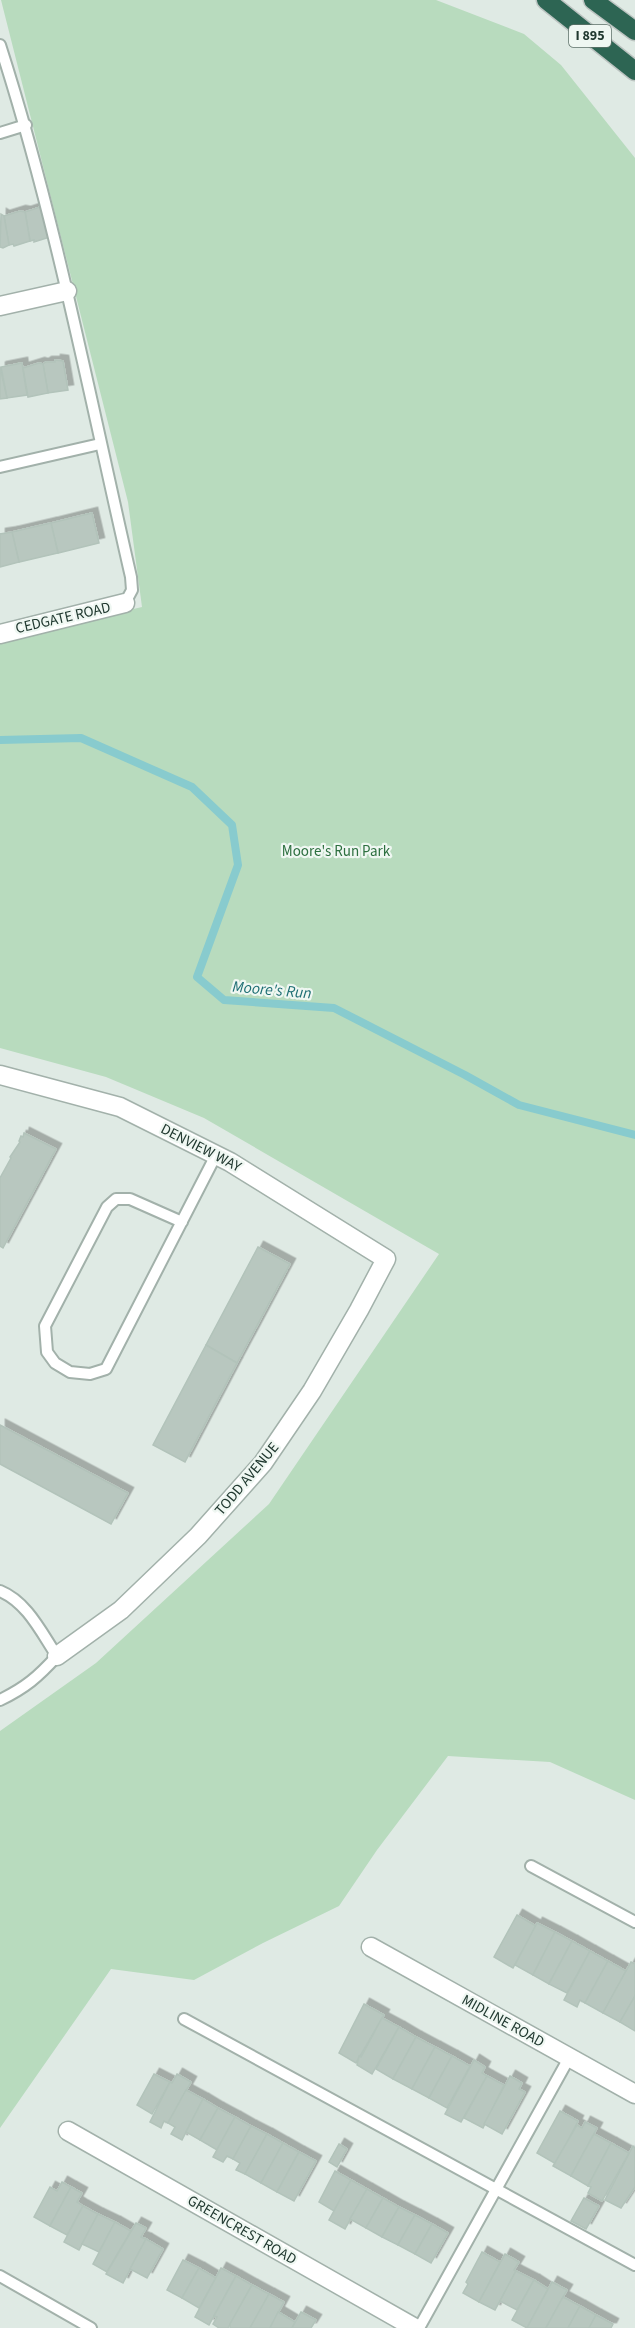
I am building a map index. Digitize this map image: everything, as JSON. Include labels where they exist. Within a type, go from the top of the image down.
[{"type":"highway","name":"I 895","points":[[546,0],[635,71]]},
{"type":"highway","points":[[593,0],[635,31]]},
{"type":"street","points":[[0,306],[67,291]]},
{"type":"street","name":"CEDGATE ROAD","points":[[0,634],[125,603]]},
{"type":"street","name":"DENVIEW WAY","points":[[0,1075],[120,1107],[216,1155],[386,1259]]},
{"type":"street","name":"TODD AVENUE","points":[[57,1656],[121,1610],[198,1536],[263,1463],[312,1391],[386,1259]]},
{"type":"street","name":"MIDLINE ROAD","points":[[371,1947],[635,2094]]},
{"type":"street","name":"GREENCREST ROAD","points":[[68,2131],[417,2328]]},
{"type":"lane","points":[[0,45],[26,125],[67,291],[131,577],[132,590],[125,603]]},
{"type":"lane","points":[[0,133],[26,125]]},
{"type":"lane","points":[[0,467],[100,444]]},
{"type":"lane","points":[[182,1222],[130,1199],[116,1199],[107,1207],[45,1326],[47,1352],[55,1363],[70,1372],[90,1374],[106,1369],[182,1222],[216,1155]]},
{"type":"lane","points":[[0,1590],[12,1596],[30,1616],[57,1656],[36,1679],[21,1690],[0,1700]]},
{"type":"lane","points":[[531,1866],[635,1922]]},
{"type":"lane","points":[[184,2019],[635,2265]]},
{"type":"lane","points":[[417,2328],[569,2058]]},
{"type":"lane","points":[[0,2276],[92,2328]]},
{"type":"green space","name":"Moore's Run Park","points":[[1,0],[436,0],[524,34],[561,65],[635,158],[635,1800],[550,1762],[448,1756],[377,1850],[339,1906],[194,1980],[111,1969],[0,2128],[0,1731],[96,1663],[269,1504],[439,1254],[204,1118],[106,1077],[0,1048],[0,640],[142,607],[128,502]]},
{"type":"building","points":[[40,207],[45,208],[50,237],[34,242],[34,240],[30,241],[25,212]]},
{"type":"building","points":[[20,211],[25,212],[30,241],[14,246],[9,245],[4,216]]},
{"type":"building","points":[[1,214],[4,216],[9,245],[3,248],[0,247]]},
{"type":"building","points":[[55,360],[63,361],[68,390],[48,393],[43,364],[55,362]]},
{"type":"building","points":[[22,363],[27,395],[7,398],[1,367]]},
{"type":"building","points":[[43,364],[48,393],[28,397],[23,368]]},
{"type":"building","points":[[0,367],[7,398],[0,399]]},
{"type":"building","points":[[92,513],[99,543],[58,553],[51,523]]},
{"type":"building","points":[[51,523],[58,553],[19,562],[12,532]]},
{"type":"building","points":[[12,532],[19,562],[0,567],[0,534]]},
{"type":"building","points":[[24,1133],[56,1149],[3,1248],[0,1246],[0,1178]]},
{"type":"building","points":[[258,1247],[290,1264],[237,1363],[206,1345]]},
{"type":"building","points":[[206,1345],[237,1363],[185,1462],[153,1445]]},
{"type":"building","points":[[0,1425],[128,1493],[111,1524],[0,1464]]},
{"type":"building","points":[[517,1915],[536,1926],[513,1968],[494,1957]]},
{"type":"building","points":[[537,1923],[555,1932],[533,1975],[515,1965]]},
{"type":"building","points":[[555,1932],[572,1941],[549,1984],[533,1975]]},
{"type":"building","points":[[572,1941],[590,1951],[567,1993],[549,1984]]},
{"type":"building","points":[[590,1951],[608,1961],[585,2003],[580,2000],[577,2007],[564,2000]]},
{"type":"building","points":[[608,1961],[626,1971],[603,2013],[585,2003]]},
{"type":"building","points":[[631,1962],[635,1964],[635,1996],[620,2022],[603,2013]]},
{"type":"building","points":[[635,1996],[635,2031],[620,2022]]},
{"type":"building","points":[[364,2004],[384,2015],[356,2063],[339,2053]]},
{"type":"building","points":[[382,2018],[399,2027],[372,2074],[357,2065],[359,2056],[361,2057]]},
{"type":"building","points":[[399,2027],[416,2037],[393,2079],[376,2069]]},
{"type":"building","points":[[416,2037],[435,2047],[412,2089],[393,2079]]},
{"type":"building","points":[[435,2047],[452,2056],[429,2098],[412,2089]]},
{"type":"building","points":[[452,2056],[470,2066],[447,2108],[429,2098]]},
{"type":"building","points":[[474,2060],[485,2067],[482,2073],[487,2076],[461,2122],[445,2114]]},
{"type":"building","points":[[154,2074],[170,2082],[152,2114],[137,2105]]},
{"type":"building","points":[[177,2074],[191,2082],[168,2123],[164,2121],[161,2128],[150,2122],[170,2082],[172,2083]]},
{"type":"building","points":[[487,2076],[504,2085],[483,2128],[464,2118]]},
{"type":"building","points":[[510,2076],[522,2083],[519,2089],[525,2092],[502,2134],[484,2124]]},
{"type":"building","points":[[186,2090],[203,2099],[182,2140],[171,2134],[175,2127],[168,2123]]},
{"type":"building","points":[[203,2099],[218,2108],[200,2140],[186,2132]]},
{"type":"building","points":[[218,2108],[235,2117],[217,2150],[200,2140]]},
{"type":"building","points":[[560,2111],[578,2121],[556,2164],[537,2153]]},
{"type":"building","points":[[235,2117],[251,2126],[233,2159],[227,2156],[223,2162],[213,2157]]},
{"type":"building","points":[[585,2122],[597,2128],[571,2176],[553,2166],[577,2125],[582,2128]]},
{"type":"building","points":[[251,2126],[267,2134],[245,2174],[236,2170],[240,2163],[233,2159]]},
{"type":"building","points":[[267,2134],[283,2143],[261,2183],[245,2174]]},
{"type":"building","points":[[594,2134],[611,2143],[588,2186],[571,2176]]},
{"type":"building","points":[[283,2143],[299,2152],[277,2192],[261,2183]]},
{"type":"building","points":[[611,2143],[629,2153],[602,2201],[588,2193],[591,2187],[588,2186]]},
{"type":"building","points":[[339,2144],[347,2149],[337,2167],[329,2162]]},
{"type":"building","points":[[633,2146],[635,2148],[635,2187],[621,2208],[605,2200]]},
{"type":"building","points":[[299,2152],[316,2161],[294,2201],[277,2192]]},
{"type":"building","points":[[335,2171],[351,2180],[334,2211],[319,2202]]},
{"type":"building","points":[[351,2180],[367,2189],[345,2229],[329,2220]]},
{"type":"building","points":[[62,2182],[71,2187],[50,2226],[34,2217],[50,2187],[57,2191]]},
{"type":"building","points":[[71,2187],[82,2193],[77,2202],[83,2206],[67,2235],[50,2226]]},
{"type":"building","points":[[367,2189],[383,2198],[366,2228],[350,2219]]},
{"type":"building","points":[[383,2198],[399,2207],[382,2237],[366,2228]]},
{"type":"building","points":[[584,2198],[599,2206],[586,2229],[571,2221]]},
{"type":"building","points":[[83,2206],[98,2214],[79,2250],[64,2242]]},
{"type":"building","points":[[399,2207],[415,2215],[398,2245],[382,2237]]},
{"type":"building","points":[[98,2214],[115,2222],[99,2252],[82,2244]]},
{"type":"building","points":[[415,2215],[432,2224],[415,2254],[398,2245]]},
{"type":"building","points":[[115,2222],[131,2231],[107,2272],[93,2264]]},
{"type":"building","points":[[136,2223],[146,2228],[141,2237],[146,2239],[123,2283],[106,2274]]},
{"type":"building","points":[[432,2224],[448,2233],[431,2263],[415,2254]]},
{"type":"building","points":[[146,2239],[163,2249],[147,2278],[130,2269]]},
{"type":"building","points":[[482,2252],[500,2262],[479,2302],[463,2293],[468,2284],[466,2282]]},
{"type":"building","points":[[505,2254],[519,2262],[495,2310],[479,2302]]},
{"type":"building","points":[[183,2260],[199,2268],[182,2298],[167,2290]]},
{"type":"building","points":[[199,2268],[216,2278],[199,2308],[182,2298]]},
{"type":"building","points":[[221,2268],[236,2276],[209,2325],[195,2317]]},
{"type":"building","points":[[516,2271],[534,2280],[517,2310],[500,2301]]},
{"type":"building","points":[[236,2276],[252,2285],[228,2328],[219,2328],[213,2324],[217,2317],[214,2316]]},
{"type":"building","points":[[534,2280],[548,2289],[527,2328],[512,2320]]},
{"type":"building","points":[[552,2282],[567,2290],[546,2328],[527,2328]]},
{"type":"building","points":[[252,2285],[269,2294],[250,2328],[230,2328],[230,2324]]},
{"type":"building","points":[[269,2294],[284,2302],[270,2328],[250,2328]]},
{"type":"building","points":[[563,2297],[580,2306],[568,2328],[546,2328]]},
{"type":"building","points":[[580,2306],[596,2315],[589,2328],[568,2328]]},
{"type":"building","points":[[278,2312],[295,2322],[292,2328],[270,2328]]},
{"type":"building","points":[[301,2312],[316,2320],[311,2328],[292,2328]]},
{"type":"building","points":[[596,2315],[613,2324],[611,2328],[589,2328]]},
{"type":"waterway","name":"Moore's Run","points":[[0,740],[81,738],[192,787],[232,825],[238,865],[197,977],[224,1000],[334,1008],[519,1105],[635,1135]]}]
